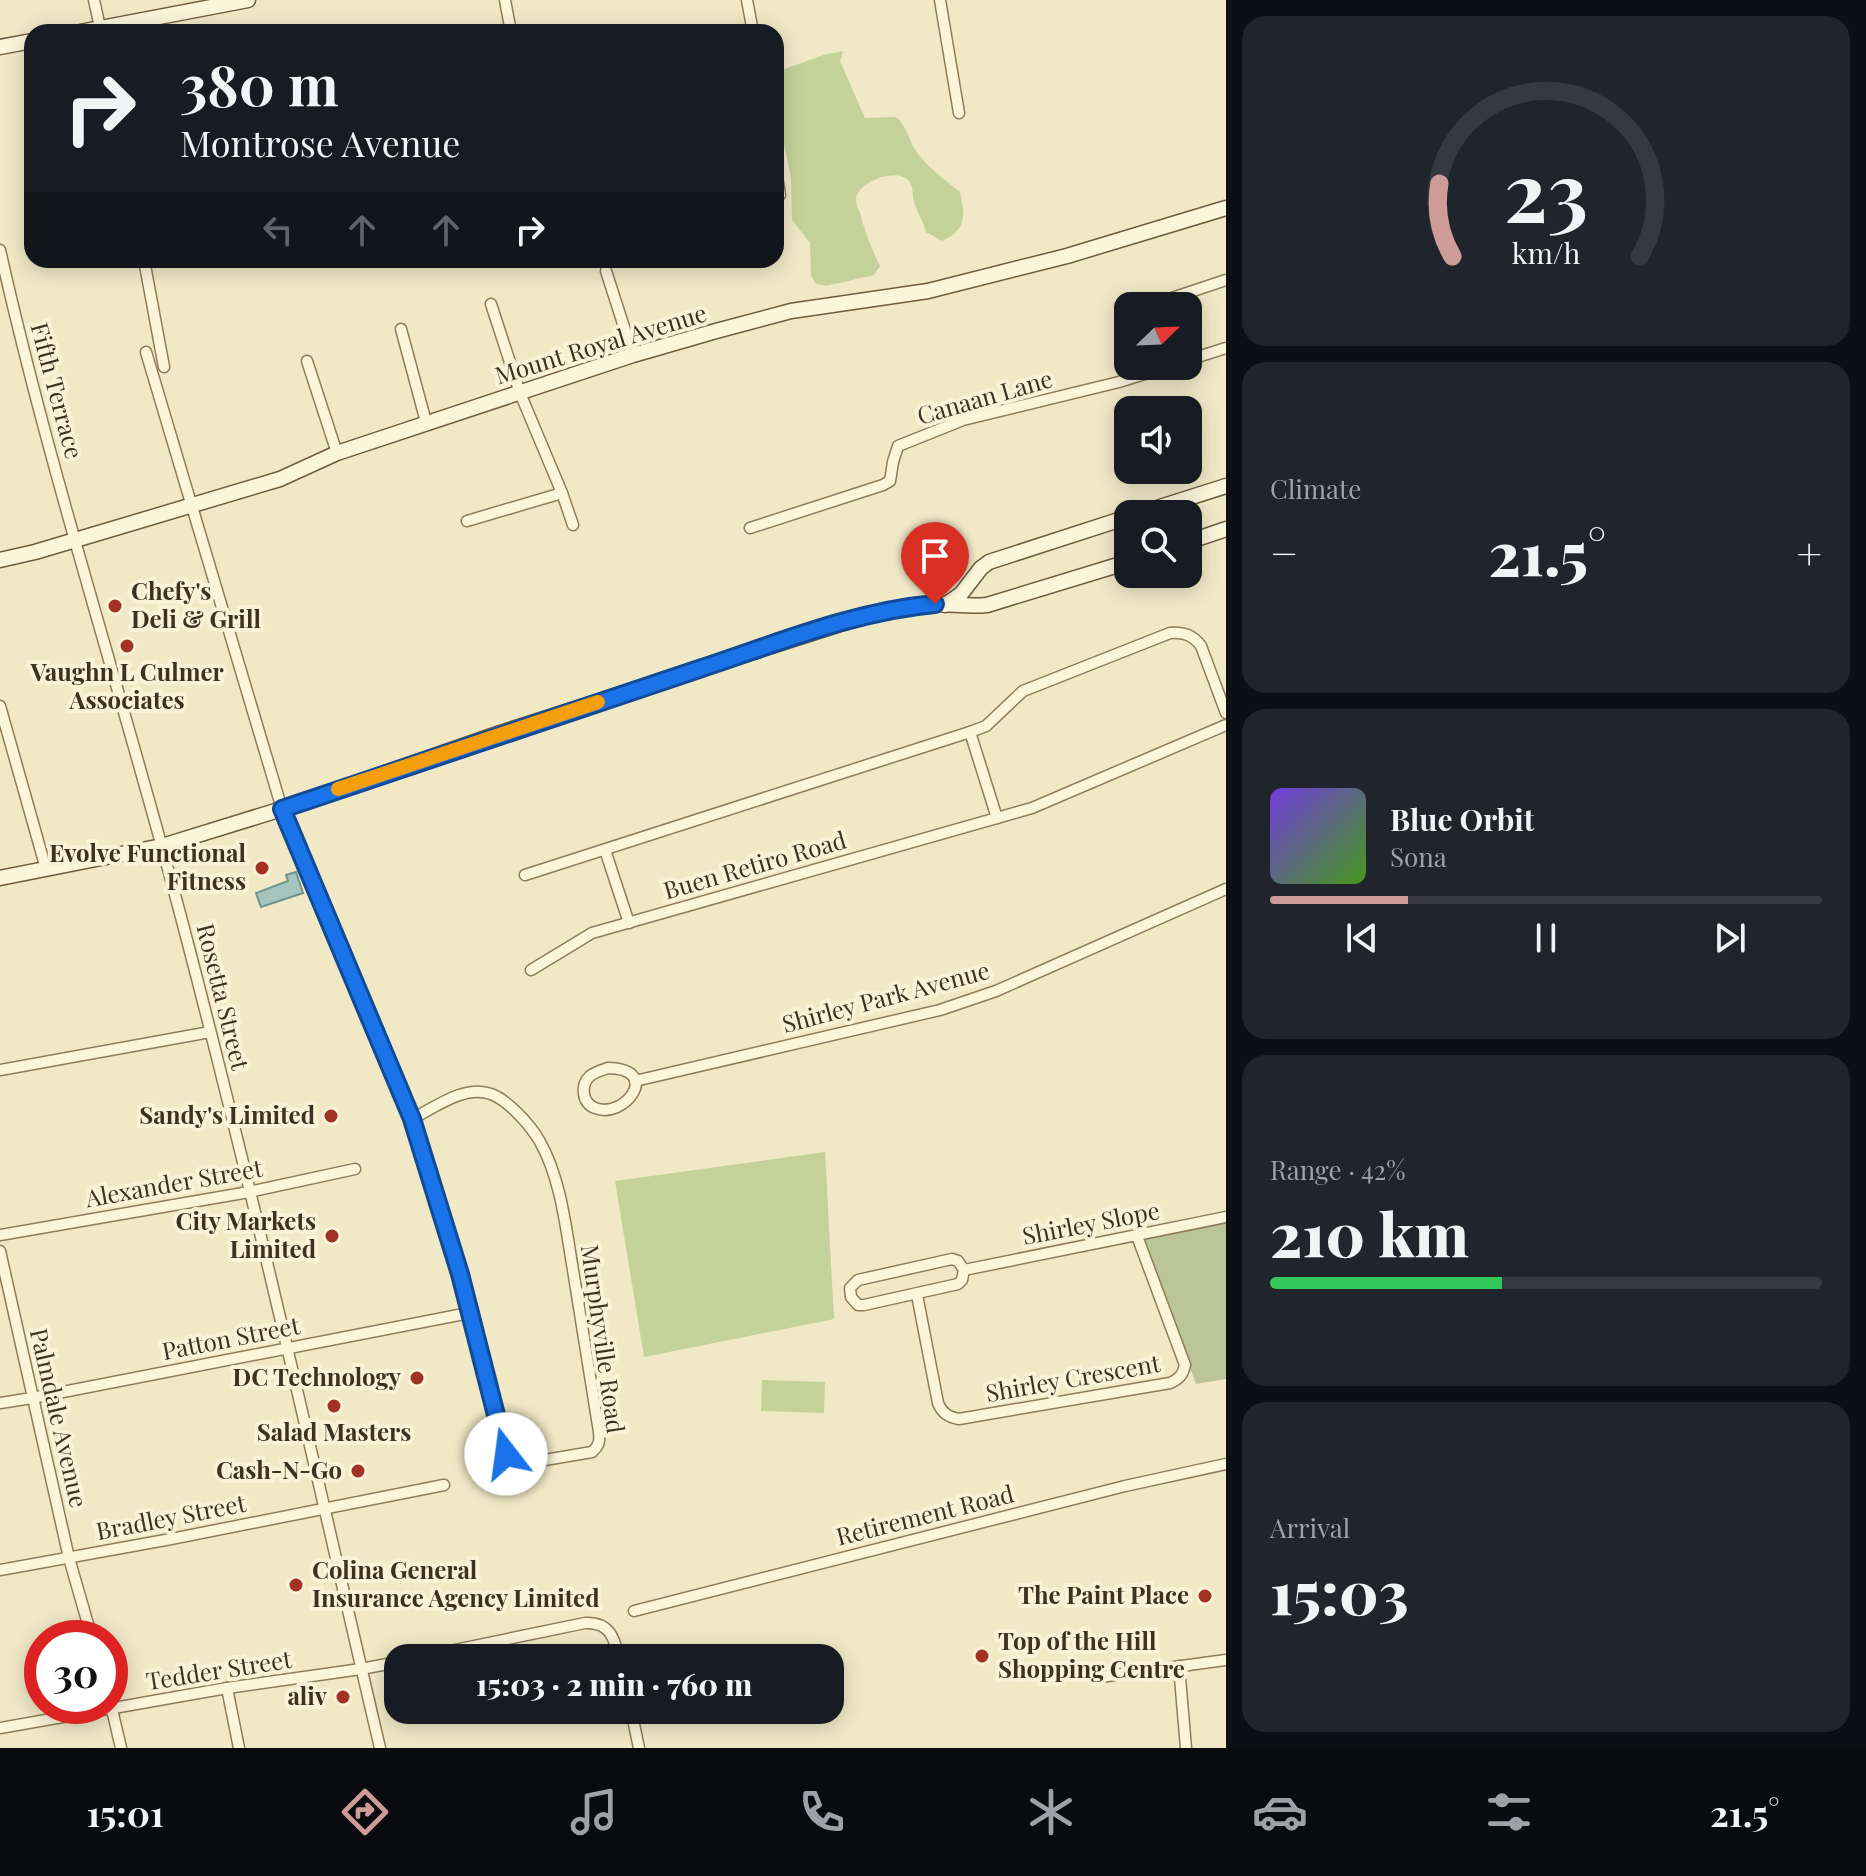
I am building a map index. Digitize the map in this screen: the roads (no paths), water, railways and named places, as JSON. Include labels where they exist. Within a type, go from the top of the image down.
[{"type":"street","points":[[94,0],[100,24]]},
{"type":"street","points":[[130,24],[248,0]]},
{"type":"street","points":[[505,0],[510,24]]},
{"type":"street","points":[[747,0],[752,24]]},
{"type":"street","points":[[940,0],[959,113]]},
{"type":"street","points":[[0,47],[24,42]]},
{"type":"street","name":"Mount Royal Avenue","points":[[0,560],[75,541],[280,479],[337,453],[633,355],[791,311],[928,291],[1067,256],[1226,208]]},
{"type":"street","name":"Fifth Terrace","points":[[0,250],[75,541]]},
{"type":"street","points":[[145,268],[164,367]]},
{"type":"street","points":[[606,271],[633,355]]},
{"type":"street","points":[[1190,292],[1226,280]]},
{"type":"street","points":[[491,304],[520,393],[573,525]]},
{"type":"street","points":[[401,329],[426,422]]},
{"type":"street","points":[[1202,356],[1226,348]]},
{"type":"street","name":"Murphyville Road","points":[[146,352],[282,809],[412,1119],[460,1274],[506,1454],[512,1461],[527,1463],[592,1452],[600,1440],[563,1211],[551,1168],[539,1141],[527,1123],[491,1093],[461,1094],[412,1119]]},
{"type":"street","points":[[307,361],[337,453]]},
{"type":"street","name":"Canaan Lane","points":[[750,528],[883,485],[890,481],[898,446],[963,420],[1125,380]]},
{"type":"street","points":[[1182,500],[1226,486]]},
{"type":"street","points":[[467,521],[562,493]]},
{"type":"street","points":[[945,605],[961,594],[989,562],[1114,522]]},
{"type":"street","points":[[1202,537],[1226,529]]},
{"type":"street","name":"Rosetta Street","points":[[75,541],[162,846],[210,1032],[380,1748]]},
{"type":"street","points":[[0,878],[162,846],[836,624],[903,607],[987,605],[1114,566]]},
{"type":"street","points":[[525,875],[986,726],[1023,691],[1170,633],[1181,632],[1201,646],[1226,713]]},
{"type":"street","points":[[0,706],[46,869]]},
{"type":"street","name":"Buen Retiro Road","points":[[531,970],[592,933],[1032,808],[1226,725]]},
{"type":"street","points":[[970,732],[997,818]]},
{"type":"street","points":[[605,850],[629,923]]},
{"type":"street","name":"Shirley Park Avenue","points":[[635,1081],[940,1010],[996,991],[1226,889]]},
{"type":"street","points":[[0,1070],[210,1032]]},
{"type":"street","name":"Shirley Park Avenue","points":[[608,1068],[629,1072],[635,1081],[634,1094],[616,1106],[596,1108],[588,1103],[584,1095],[588,1077],[608,1068]]},
{"type":"street","name":"Alexander Street","points":[[0,1235],[249,1192],[355,1169]]},
{"type":"street","name":"Shirley Slope","points":[[964,1270],[1226,1217]]},
{"type":"street","name":"Shirley Crescent","points":[[917,1295],[938,1403],[951,1418],[1170,1383],[1183,1373],[1185,1365],[1137,1236]]},
{"type":"street","name":"Palmdale Avenue","points":[[0,1251],[69,1558],[87,1620]]},
{"type":"street","name":"Shirley Slope","points":[[945,1260],[958,1261],[964,1270],[958,1284],[917,1295],[864,1305],[854,1302],[850,1292],[853,1284],[870,1276],[945,1260]]},
{"type":"street","name":"Patton Street","points":[[0,1403],[469,1313]]},
{"type":"street","name":"Retirement Road","points":[[634,1611],[1125,1486],[1226,1464]]},
{"type":"street","name":"Bradley Street","points":[[0,1570],[444,1485]]},
{"type":"street","points":[[484,1644],[585,1623],[602,1625],[610,1632],[614,1644]]},
{"type":"street","points":[[1100,1677],[1226,1660]]},
{"type":"street","name":"Tedder Street","points":[[128,1703],[384,1665]]},
{"type":"street","points":[[1179,1666],[1186,1748]]},
{"type":"street","points":[[227,1688],[239,1748]]},
{"type":"street","name":"Tedder Street","points":[[0,1728],[24,1723]]},
{"type":"street","points":[[115,1724],[121,1748]]},
{"type":"street","points":[[634,1724],[639,1748]]},
{"type":"water","points":[[296,872],[303,893],[261,907],[256,893],[288,881],[286,875]]},
{"type":"place","name":"Chefy's Deli & Grill","points":[[115,606]]},
{"type":"place","name":"Vaughn L Culmer Associates","points":[[127,646]]},
{"type":"place","name":"Evolve Functional Fitness","points":[[262,868]]},
{"type":"place","name":"Sandy's Limited","points":[[331,1116]]},
{"type":"place","name":"City Markets Limited","points":[[332,1236]]},
{"type":"place","name":"DC Technology","points":[[417,1378]]},
{"type":"place","name":"Salad Masters","points":[[334,1406]]},
{"type":"place","name":"Cash-N-Go","points":[[358,1471]]},
{"type":"place","name":"Colina General Insurance Agency Limited","points":[[296,1585]]},
{"type":"place","name":"The Paint Place","points":[[1205,1596]]},
{"type":"place","name":"Top of the Hill Shopping Centre","points":[[982,1656]]},
{"type":"place","name":"aliv","points":[[343,1697]]}]
